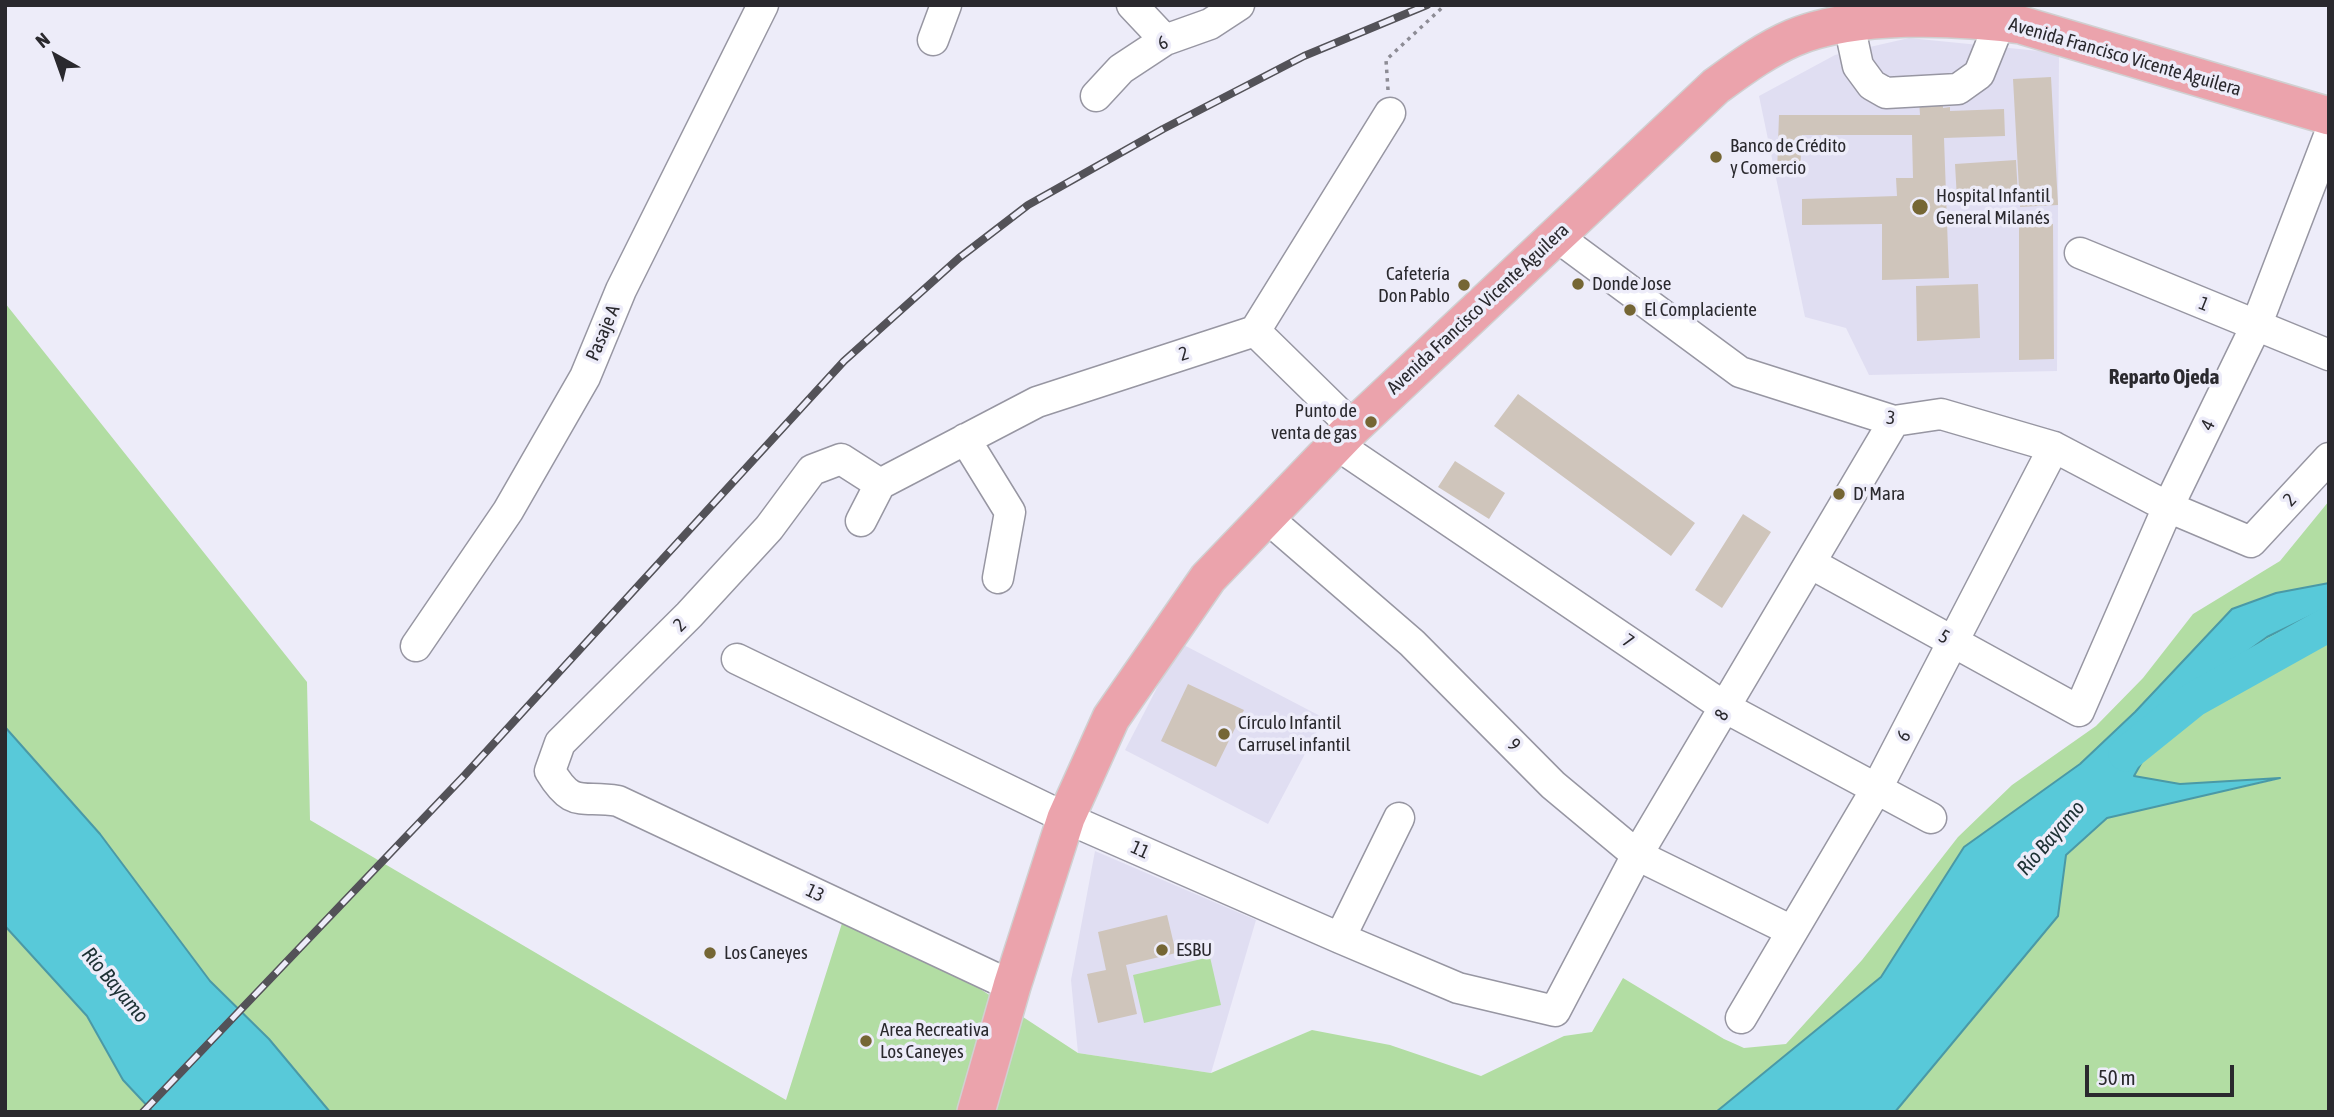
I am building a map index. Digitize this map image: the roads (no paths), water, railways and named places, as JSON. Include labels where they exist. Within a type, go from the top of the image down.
[{"type":"main road","name":"Avenida Francisco Vicente Aguilera","points":[[976,1112],[1012,986],[1066,818],[1111,718],[1208,578],[1345,435],[1655,141],[1747,64],[1795,37],[1849,24],[2011,14],[2329,116]]},
{"type":"street","name":"Pasaje A","points":[[416,646],[508,511],[585,377],[621,290],[763,5]]},
{"type":"street","points":[[933,40],[946,5]]},
{"type":"street","points":[[1132,5],[1165,40]]},
{"type":"street","name":"6","points":[[1096,96],[1121,69],[1165,40],[1210,24],[1239,5]]},
{"type":"street","points":[[1849,24],[1857,66],[1872,85],[1886,93],[1958,89],[1979,74],[2011,14]]},
{"type":"street","points":[[1255,331],[1390,113]]},
{"type":"street","name":"4","points":[[2079,711],[2168,507],[2256,326],[2329,136]]},
{"type":"street","name":"3","points":[[1556,236],[1740,372],[1894,421],[1941,414],[2054,447],[2168,507],[2251,542]]},
{"type":"street","name":"1","points":[[2080,253],[2329,355]]},
{"type":"street","name":"7","points":[[1255,331],[1345,435],[1726,708],[1931,817]]},
{"type":"street","name":"2","points":[[618,801],[583,800],[563,793],[550,771],[560,743],[689,615],[769,528],[812,470],[841,459],[880,484],[1037,402],[1255,331]]},
{"type":"street","name":"8","points":[[1555,1012],[1637,855],[1894,421]]},
{"type":"street","points":[[965,439],[1010,512],[998,578]]},
{"type":"street","name":"6","points":[[1741,1018],[1877,788],[2054,447]]},
{"type":"street","name":"2","points":[[2251,542],[2329,458]]},
{"type":"street","points":[[861,521],[880,484]]},
{"type":"street","name":"9","points":[[1265,516],[1412,643],[1553,785],[1637,855],[1792,931]]},
{"type":"street","name":"5","points":[[1810,563],[2079,711]]},
{"type":"street","name":"11","points":[[737,659],[1066,818],[1340,938],[1458,988],[1555,1012]]},
{"type":"street","name":"13","points":[[618,801],[1012,986]]},
{"type":"street","points":[[1340,938],[1399,818]]},
{"type":"water","points":[[2329,583],[2329,607],[2267,637],[2174,705],[2134,776],[2180,784],[2280,778],[2107,818],[2066,855],[2058,916],[1895,1112],[1716,1112],[1881,977],[1964,847],[2080,764],[2135,712],[2232,609],[2276,593]]},
{"type":"water","points":[[5,727],[100,834],[210,981],[269,1039],[330,1112],[153,1112],[123,1080],[87,1016],[5,926]]},
{"type":"waterway","name":"Río Bayamo","points":[[2126,754],[2193,700],[2329,624]]},
{"type":"railway","points":[[143,1112],[463,777],[844,361],[959,258],[1028,205],[1163,129],[1304,56],[1427,5]]},
{"type":"place","name":"Banco de Crédito y Comercio","points":[[1716,157]]},
{"type":"place","name":"Hospital Infantil General Milanés","points":[[1920,207]]},
{"type":"place","name":"Donde Jose","points":[[1578,284]]},
{"type":"place","name":"Cafetería Don Pablo","points":[[1464,285]]},
{"type":"place","name":"El Complaciente","points":[[1630,310]]},
{"type":"place","name":"Punto de venta de gas","points":[[1371,422]]},
{"type":"place","name":"D' Mara","points":[[1839,494]]},
{"type":"place","name":"Círculo Infantil Carrusel infantil","points":[[1224,734]]},
{"type":"place","name":"ESBU","points":[[1162,950]]},
{"type":"place","name":"Los Caneyes","points":[[710,953]]},
{"type":"place","name":"Area Recreativa Los Caneyes","points":[[866,1041]]},
{"type":"district","name":"Reparto Ojeda","points":[[2164,377]]}]
